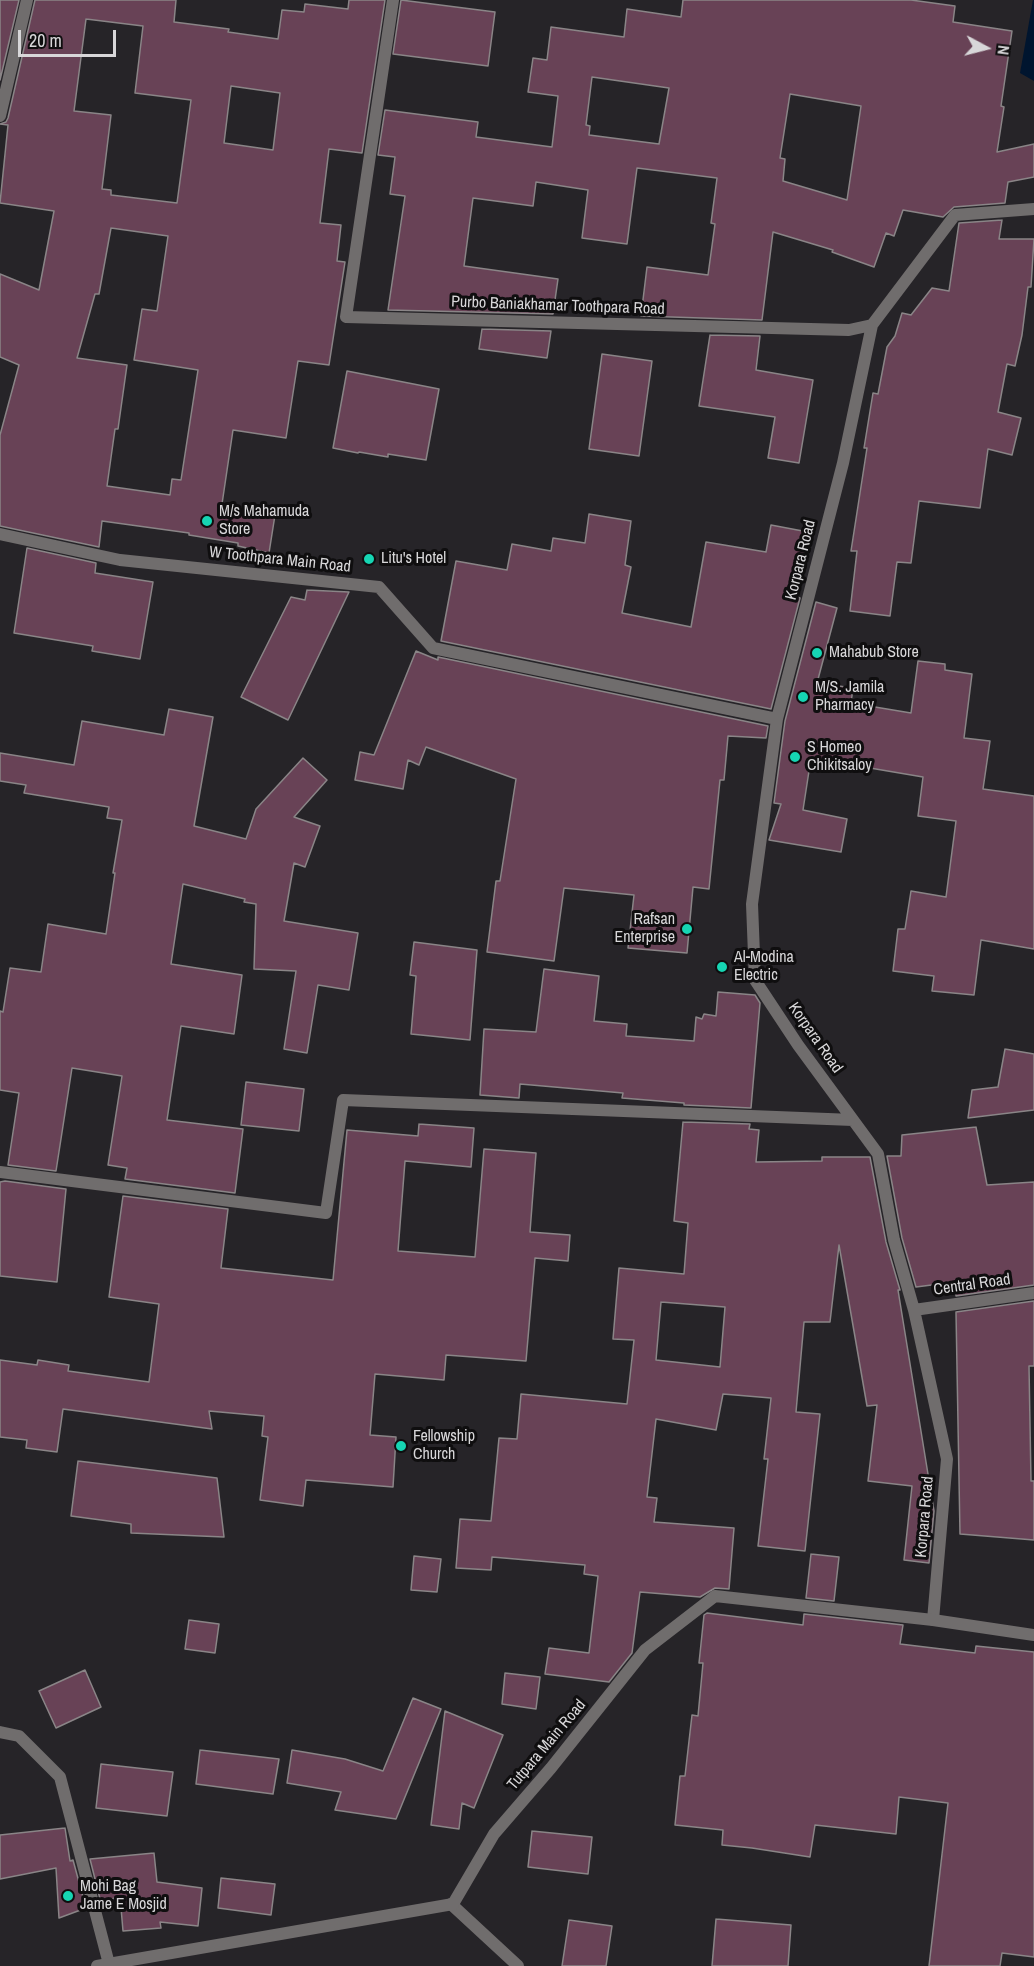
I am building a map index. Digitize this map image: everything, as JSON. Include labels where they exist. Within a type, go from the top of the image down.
[{"type":"street","points":[[0,116],[27,0]]},
{"type":"street","name":"Purbo Baniakhamar Toothpara Road","points":[[393,0],[346,317],[849,330],[872,324]]},
{"type":"street","points":[[872,324],[955,215],[1034,209]]},
{"type":"street","name":"Korpara Road","points":[[872,324],[843,463],[777,719],[752,904],[755,980],[798,1045],[878,1154],[894,1240],[914,1310],[947,1458],[933,1620]]},
{"type":"street","name":"W Toothpara Main Road","points":[[0,534],[120,560],[379,587],[433,648],[777,719]]},
{"type":"street","points":[[0,1172],[326,1213],[343,1100],[853,1120]]},
{"type":"street","name":"Central Road","points":[[914,1310],[1034,1293]]},
{"type":"street","name":"Tutpara Main Road","points":[[451,1904],[494,1834],[551,1768],[645,1650],[715,1596],[933,1620],[1034,1635]]},
{"type":"street","points":[[0,1732],[19,1737],[60,1777],[103,1965],[451,1904],[518,1966]]},
{"type":"water","points":[[1034,0],[1034,81],[1020,73]]},
{"type":"building","points":[[0,0],[19,0],[0,80]]},
{"type":"building","points":[[35,0],[176,0],[174,22],[229,29],[228,32],[278,39],[282,10],[304,12],[305,4],[348,9],[349,0],[385,0],[362,153],[329,149],[320,223],[341,225],[337,261],[345,262],[329,365],[298,361],[286,438],[233,430],[222,504],[275,515],[269,553],[238,546],[238,543],[189,535],[189,533],[102,521],[99,547],[0,526],[0,435],[19,365],[0,357],[0,274],[39,290],[54,211],[0,203],[8,125],[0,124],[6,122]],"holes":[[[86,19],[143,26],[135,93],[191,100],[177,203],[111,195],[111,190],[102,189],[111,115],[74,111]],[[231,86],[280,93],[273,150],[224,143]],[[111,228],[168,236],[157,311],[142,309],[134,360],[198,370],[181,480],[172,479],[170,495],[107,486],[127,365],[77,358],[95,294],[99,294]]]},
{"type":"building","points":[[401,0],[495,12],[488,66],[393,54]]},
{"type":"building","points":[[683,0],[911,0],[955,6],[953,22],[1012,31],[997,152],[1034,144],[1034,177],[1008,182],[1005,203],[954,207],[943,217],[903,210],[894,236],[886,233],[874,267],[832,252],[833,250],[773,232],[762,320],[641,316],[647,267],[708,275],[715,224],[711,223],[717,178],[637,168],[627,244],[582,238],[588,190],[536,182],[533,206],[473,198],[464,266],[558,279],[553,314],[388,310],[405,196],[390,194],[395,157],[378,155],[385,110],[478,122],[476,137],[552,147],[558,96],[528,92],[533,58],[547,60],[551,27],[624,37],[627,9],[681,17]],"holes":[[[592,77],[669,88],[659,144],[589,135],[590,126],[586,125]],[[790,94],[861,106],[847,200],[783,181],[785,159],[780,158]]]},
{"type":"building","points":[[1002,220],[999,239],[1034,239],[1031,287],[1028,287],[1022,335],[1015,366],[1007,364],[998,412],[1021,418],[1012,455],[988,449],[980,508],[919,501],[911,563],[897,562],[890,616],[850,611],[857,551],[851,551],[867,448],[864,448],[873,393],[878,394],[887,347],[895,336],[902,313],[911,315],[932,288],[949,291],[959,223]]},
{"type":"building","points":[[482,329],[551,331],[547,358],[479,349]]},
{"type":"building","points":[[710,335],[760,336],[756,370],[813,380],[799,463],[768,458],[775,417],[699,406]]},
{"type":"building","points":[[602,354],[652,361],[639,456],[589,449]]},
{"type":"building","points":[[347,371],[439,389],[426,460],[388,454],[388,457],[333,448]]},
{"type":"building","points":[[589,514],[631,521],[625,565],[631,567],[622,613],[691,627],[706,542],[766,552],[771,525],[808,532],[797,597],[800,598],[771,709],[441,641],[456,561],[507,570],[512,544],[551,551],[553,538],[585,543]]},
{"type":"building","points":[[27,548],[96,563],[95,573],[153,582],[140,659],[92,651],[93,646],[14,633]]},
{"type":"building","points":[[307,590],[349,592],[288,720],[241,697],[291,597],[305,600]]},
{"type":"building","points":[[816,602],[837,608],[817,683],[853,688],[851,703],[911,713],[918,661],[945,664],[945,670],[972,674],[964,738],[990,741],[983,789],[1034,796],[1034,949],[981,940],[974,995],[932,991],[934,976],[893,971],[898,929],[905,929],[911,891],[946,897],[956,821],[918,816],[923,777],[811,758],[803,810],[847,819],[841,852],[769,840],[781,804],[774,803],[785,721]]},
{"type":"building","points":[[416,651],[438,660],[438,657],[768,726],[766,738],[728,736],[724,780],[720,780],[709,889],[693,887],[687,953],[628,948],[634,895],[564,888],[554,961],[487,952],[496,881],[500,881],[516,779],[426,747],[419,765],[408,760],[403,789],[355,780],[360,752],[374,755]]},
{"type":"building","points":[[169,709],[213,717],[194,826],[246,839],[256,809],[303,758],[327,780],[294,817],[320,826],[305,867],[294,863],[284,921],[358,933],[349,990],[318,985],[307,1053],[284,1049],[296,971],[254,969],[256,904],[244,902],[245,899],[183,884],[171,964],[242,975],[234,1034],[181,1026],[167,1120],[243,1129],[235,1193],[125,1179],[127,1168],[108,1165],[122,1076],[72,1068],[56,1171],[8,1165],[19,1093],[0,1090],[0,1011],[3,1012],[10,968],[41,972],[48,924],[106,934],[122,820],[107,818],[109,807],[24,793],[26,785],[0,781],[0,753],[74,765],[82,721],[164,735]]},
{"type":"building","points":[[414,942],[477,950],[470,1040],[411,1034],[416,976],[410,975]]},
{"type":"building","points":[[544,969],[599,976],[594,1021],[627,1024],[626,1036],[694,1041],[696,1017],[702,1019],[704,1014],[716,1016],[718,992],[755,995],[760,1003],[751,1108],[684,1105],[684,1103],[622,1098],[623,1093],[520,1084],[519,1098],[480,1095],[484,1029],[536,1032]]},
{"type":"building","points":[[1005,1049],[1034,1054],[1034,1110],[968,1118],[972,1090],[998,1087]]},
{"type":"building","points":[[246,1082],[304,1089],[299,1131],[241,1125]]},
{"type":"building","points":[[683,1122],[750,1124],[749,1129],[759,1130],[756,1162],[822,1161],[822,1157],[870,1157],[886,1242],[900,1290],[898,1290],[934,1511],[929,1563],[904,1560],[912,1486],[868,1481],[877,1405],[867,1406],[839,1245],[830,1322],[804,1322],[796,1412],[820,1414],[805,1551],[758,1546],[768,1459],[764,1459],[771,1398],[723,1394],[716,1430],[656,1419],[647,1497],[657,1498],[654,1522],[734,1528],[729,1589],[715,1588],[700,1597],[640,1592],[632,1653],[609,1682],[545,1674],[549,1648],[589,1653],[598,1576],[584,1574],[585,1565],[492,1557],[491,1570],[456,1568],[460,1519],[491,1521],[499,1438],[517,1439],[521,1394],[627,1404],[634,1340],[613,1339],[619,1268],[684,1274],[688,1223],[674,1221]],"holes":[[[661,1302],[725,1307],[720,1367],[656,1360]]]},
{"type":"building","points":[[419,1124],[474,1128],[471,1167],[405,1161],[398,1251],[475,1257],[484,1149],[536,1153],[530,1232],[570,1235],[568,1261],[535,1258],[526,1361],[446,1355],[444,1380],[375,1374],[370,1435],[396,1437],[393,1487],[306,1480],[303,1506],[260,1500],[268,1437],[262,1436],[264,1416],[209,1411],[212,1429],[63,1409],[57,1452],[26,1448],[27,1440],[0,1437],[0,1360],[37,1365],[38,1360],[69,1365],[68,1371],[149,1382],[159,1304],[109,1297],[123,1196],[228,1209],[221,1268],[333,1280],[347,1130],[418,1136]]},
{"type":"building","points":[[976,1127],[987,1185],[1034,1182],[1034,1285],[956,1296],[955,1282],[916,1287],[902,1238],[887,1156],[901,1156],[902,1135]]},
{"type":"building","points":[[0,1182],[66,1189],[57,1282],[0,1276]]},
{"type":"building","points":[[1034,1301],[1034,1366],[1029,1366],[1034,1540],[960,1534],[956,1312]]},
{"type":"building","points":[[78,1461],[217,1478],[224,1537],[131,1533],[131,1524],[71,1516]]},
{"type":"building","points":[[811,1554],[839,1557],[834,1601],[806,1598]]},
{"type":"building","points":[[414,1556],[441,1559],[437,1592],[411,1590]]},
{"type":"building","points":[[707,1613],[803,1625],[804,1614],[903,1625],[900,1644],[975,1653],[976,1646],[1034,1652],[1034,1957],[1002,1953],[1000,1966],[929,1966],[948,1803],[899,1797],[896,1834],[815,1825],[810,1857],[722,1845],[723,1830],[675,1825],[680,1776],[685,1776],[692,1715],[698,1716],[703,1663],[699,1663],[704,1615]]},
{"type":"building","points":[[189,1620],[219,1624],[215,1653],[185,1649]]},
{"type":"building","points":[[85,1670],[101,1707],[56,1728],[39,1691]]},
{"type":"building","points":[[505,1673],[540,1677],[536,1709],[502,1704]]},
{"type":"building","points":[[413,1698],[441,1709],[396,1819],[335,1810],[341,1792],[287,1783],[292,1750],[345,1759],[383,1771]]},
{"type":"building","points":[[445,1711],[503,1735],[474,1808],[462,1803],[459,1829],[431,1825]]},
{"type":"building","points":[[200,1750],[279,1759],[273,1794],[196,1784]]},
{"type":"building","points":[[101,1764],[173,1772],[167,1816],[96,1808]]},
{"type":"building","points":[[65,1828],[70,1861],[73,1860],[86,1908],[59,1918],[56,1868],[0,1879],[0,1835]]},
{"type":"building","points":[[532,1831],[592,1837],[588,1874],[528,1867]]},
{"type":"building","points":[[154,1853],[157,1882],[202,1888],[198,1926],[160,1922],[161,1928],[123,1931],[120,1896],[101,1903],[90,1859]]},
{"type":"building","points":[[221,1878],[275,1884],[271,1915],[218,1908]]},
{"type":"building","points":[[716,1919],[791,1925],[788,1966],[712,1966]]},
{"type":"building","points":[[569,1920],[612,1926],[606,1966],[562,1966]]},
{"type":"place","name":"M/s Mahamuda Store","points":[[207,521]]},
{"type":"place","name":"Litu's Hotel","points":[[369,559]]},
{"type":"place","name":"Mahabub Store","points":[[817,653]]},
{"type":"place","name":"M/S. Jamila Pharmacy","points":[[803,697]]},
{"type":"place","name":"S Homeo Chikitsaloy","points":[[795,757]]},
{"type":"place","name":"Rafsan Enterprise","points":[[687,929]]},
{"type":"place","name":"Al-Modina Electric","points":[[722,967]]},
{"type":"place","name":"Fellowship Church","points":[[401,1446]]},
{"type":"place","name":"Mohi Bag Jame E Mosjid","points":[[68,1896]]}]
